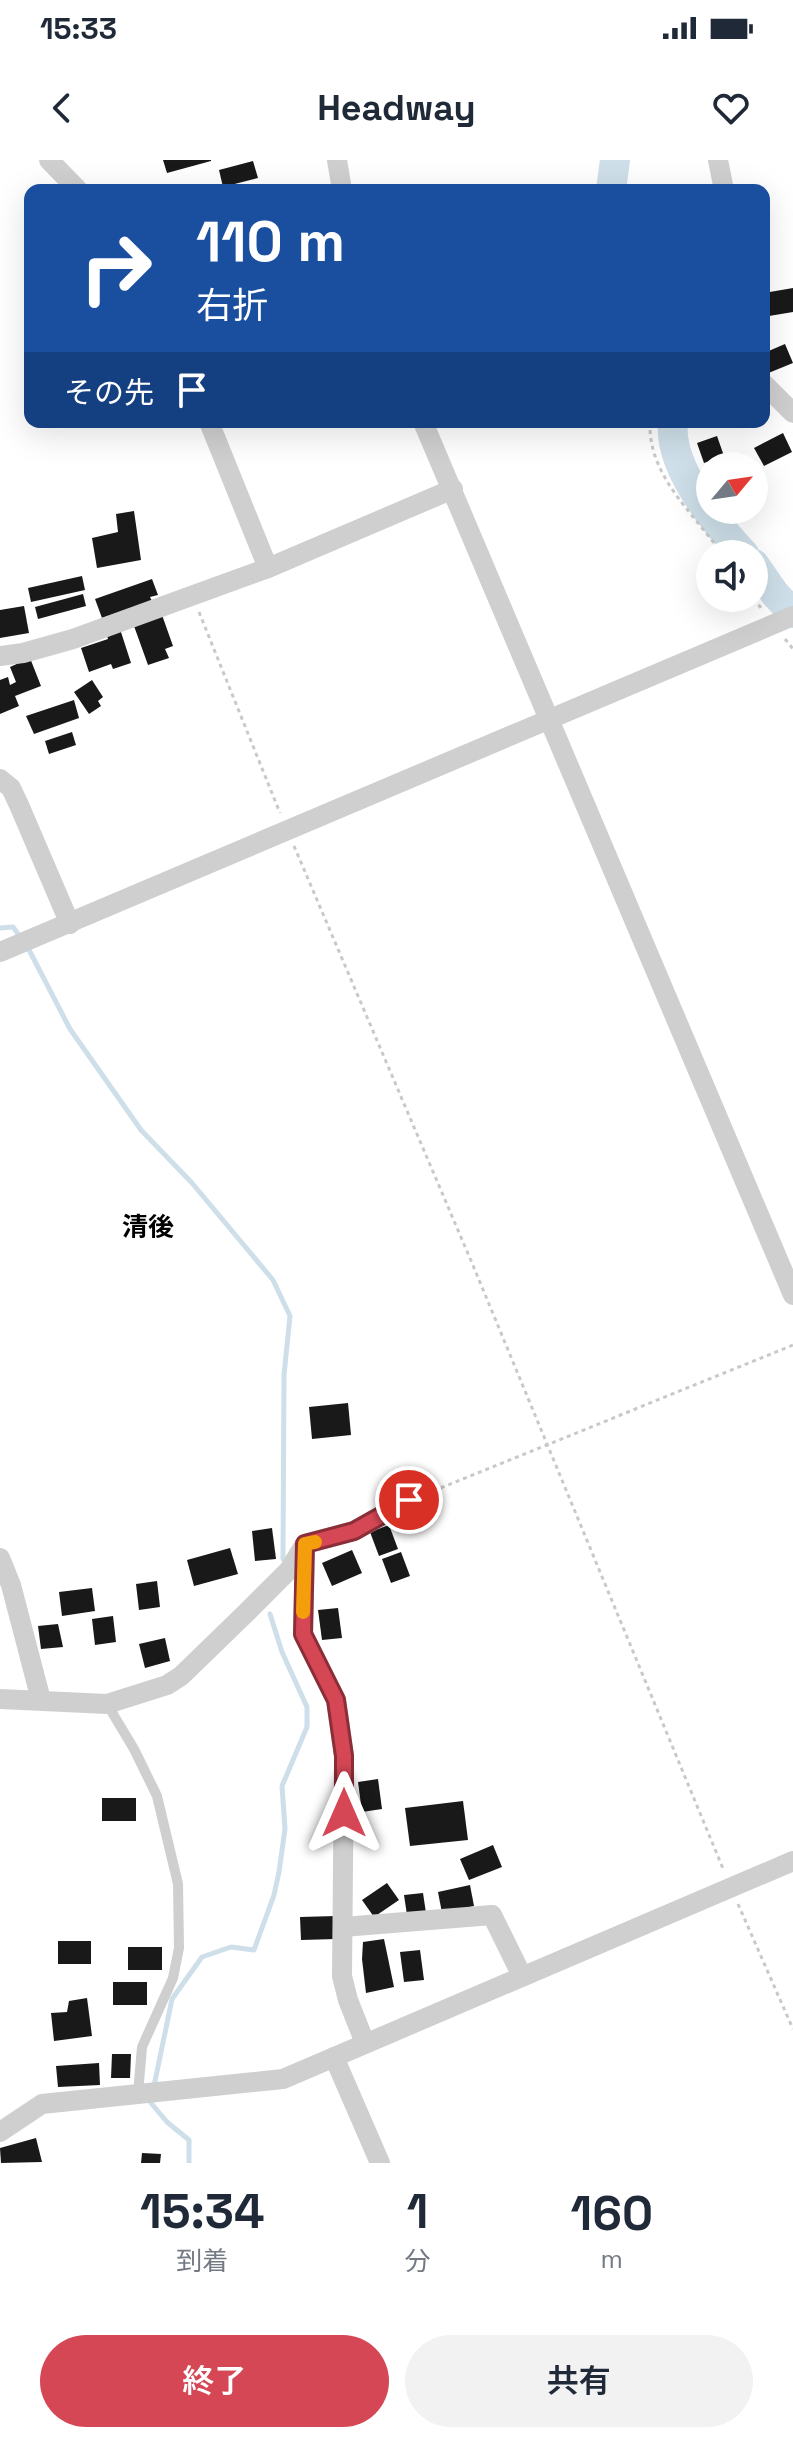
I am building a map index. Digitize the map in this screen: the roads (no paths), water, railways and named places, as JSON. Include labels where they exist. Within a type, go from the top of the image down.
[{"type":"street","points":[[49,160],[72,184]]},
{"type":"street","points":[[337,160],[341,184]]},
{"type":"street","points":[[718,160],[723,184]]},
{"type":"street","points":[[770,390],[793,413]]},
{"type":"street","points":[[211,428],[268,568]]},
{"type":"street","points":[[426,428],[793,1295]]},
{"type":"street","points":[[0,656],[73,639],[268,568],[453,489]]},
{"type":"street","points":[[4,950],[786,618]]},
{"type":"street","points":[[0,779],[11,788],[70,924]]},
{"type":"street","points":[[0,1699],[107,1704],[167,1685],[181,1676],[289,1570],[305,1544],[354,1531],[409,1500]]},
{"type":"street","points":[[305,1544],[303,1634],[336,1700],[344,1756],[342,1976],[365,2043]]},
{"type":"street","points":[[0,1558],[11,1585],[41,1700]]},
{"type":"street","points":[[0,2132],[42,2104],[283,2079],[793,1861]]},
{"type":"street","points":[[343,1927],[492,1915],[522,1976]]},
{"type":"street","points":[[334,2057],[380,2163]]},
{"type":"lane","points":[[107,1704],[157,1796],[178,1884],[179,1948],[173,1978],[142,2047],[148,2093]]},
{"type":"waterway","points":[[612,184],[615,160]]},
{"type":"waterway","points":[[673,428],[673,439],[686,475],[707,510],[732,540]]},
{"type":"waterway","points":[[768,584],[793,613]]},
{"type":"waterway","points":[[0,928],[13,927],[21,938]]},
{"type":"waterway","points":[[27,946],[70,1029],[141,1130],[192,1183],[273,1280],[290,1316],[284,1375],[283,1559]]},
{"type":"waterway","points":[[154,2086],[172,1999],[202,1957],[231,1947],[254,1950],[274,1895],[285,1829],[282,1786],[307,1727],[307,1707],[282,1652],[270,1614]]},
{"type":"waterway","points":[[153,2096],[151,2103],[167,2122],[189,2140],[189,2163]]},
{"type":"district","name":"清後","points":[[148,1227]]}]
